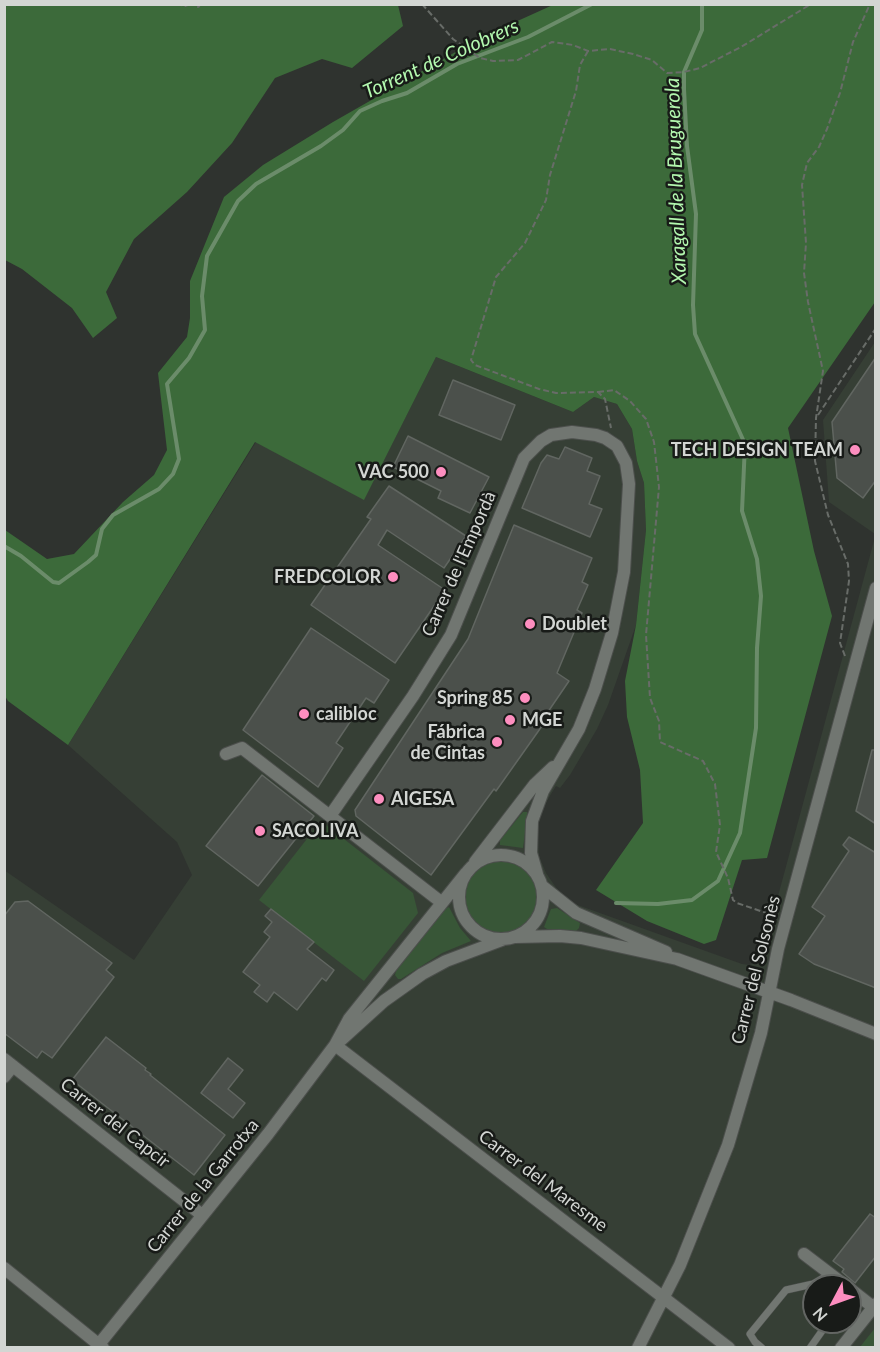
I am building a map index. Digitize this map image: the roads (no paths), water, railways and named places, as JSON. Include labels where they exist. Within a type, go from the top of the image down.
[{"type":"street","name":"Carrer de l'Empordà","points":[[330,816],[413,696],[451,635],[524,458],[541,441],[563,432],[584,433],[610,442]]},
{"type":"street","name":"Carrer de la Garrotxa","points":[[537,874],[531,853],[531,821],[543,791],[579,729],[595,689],[612,633],[624,572],[629,484],[626,463],[610,442]]},
{"type":"street","name":"Carrer del Solsonès","points":[[639,1347],[680,1266],[728,1145],[770,993],[778,949],[876,588]]},
{"type":"street","points":[[226,754],[242,748],[441,902]]},
{"type":"street","name":"Carrer de la Garrotxa","points":[[100,1346],[335,1045],[349,1019],[441,902],[470,869],[534,784],[566,753]]},
{"type":"street","points":[[510,938],[524,932],[538,917],[542,907],[542,886],[537,874],[519,858],[495,855],[484,858],[470,869],[461,884],[459,896],[460,908],[465,918],[472,928],[482,935],[494,938],[510,938],[560,936],[582,938],[677,959],[876,1034]]},
{"type":"street","points":[[542,886],[576,913],[656,946],[677,959]]},
{"type":"street","name":"Carrer de la Garrotxa","points":[[335,1045],[384,1001],[422,974],[471,951],[510,938]]},
{"type":"street","name":"Carrer del Maresme","points":[[335,1045],[729,1347]]},
{"type":"street","points":[[4,1077],[9,1062]]},
{"type":"street","name":"Carrer del Capcir","points":[[9,1062],[202,1215]]},
{"type":"street","points":[[804,1254],[822,1274]]},
{"type":"street","points":[[4,1268],[100,1346]]},
{"type":"street","points":[[841,1347],[874,1306]]},
{"type":"lane","points":[[762,1347],[750,1334],[786,1290],[802,1286]]},
{"type":"lane","points":[[810,1347],[820,1334]]},
{"type":"waterway","name":"Torrent de Colobrers","points":[[4,546],[21,556],[53,582],[59,583],[96,555],[102,529],[113,515],[159,489],[173,474],[179,459],[167,384],[189,358],[205,330],[202,296],[207,256],[238,201],[256,184],[321,146],[343,130],[360,111],[407,93],[457,64],[528,37],[592,4]]},
{"type":"waterway","name":"Xaragall de la Bruguerola","points":[[616,903],[658,904],[692,900],[718,881],[740,833],[756,728],[757,648],[761,596],[757,559],[742,511],[745,444],[695,334],[693,305],[696,214],[687,146],[684,72],[702,30],[702,4]]},
{"type":"place","name":"TECH DESIGN TEAM","points":[[855,450]]},
{"type":"place","name":"VAC 500","points":[[441,472]]},
{"type":"place","name":"FREDCOLOR","points":[[393,577]]},
{"type":"place","name":"Doublet","points":[[530,624]]},
{"type":"place","name":"Spring 85","points":[[525,698]]},
{"type":"place","name":"calibloc","points":[[304,714]]},
{"type":"place","name":"MGE","points":[[510,720]]},
{"type":"place","name":"Fábrica de Cintas","points":[[497,742]]},
{"type":"place","name":"AIGESA","points":[[379,799]]},
{"type":"place","name":"SACOLIVA","points":[[260,831]]}]
